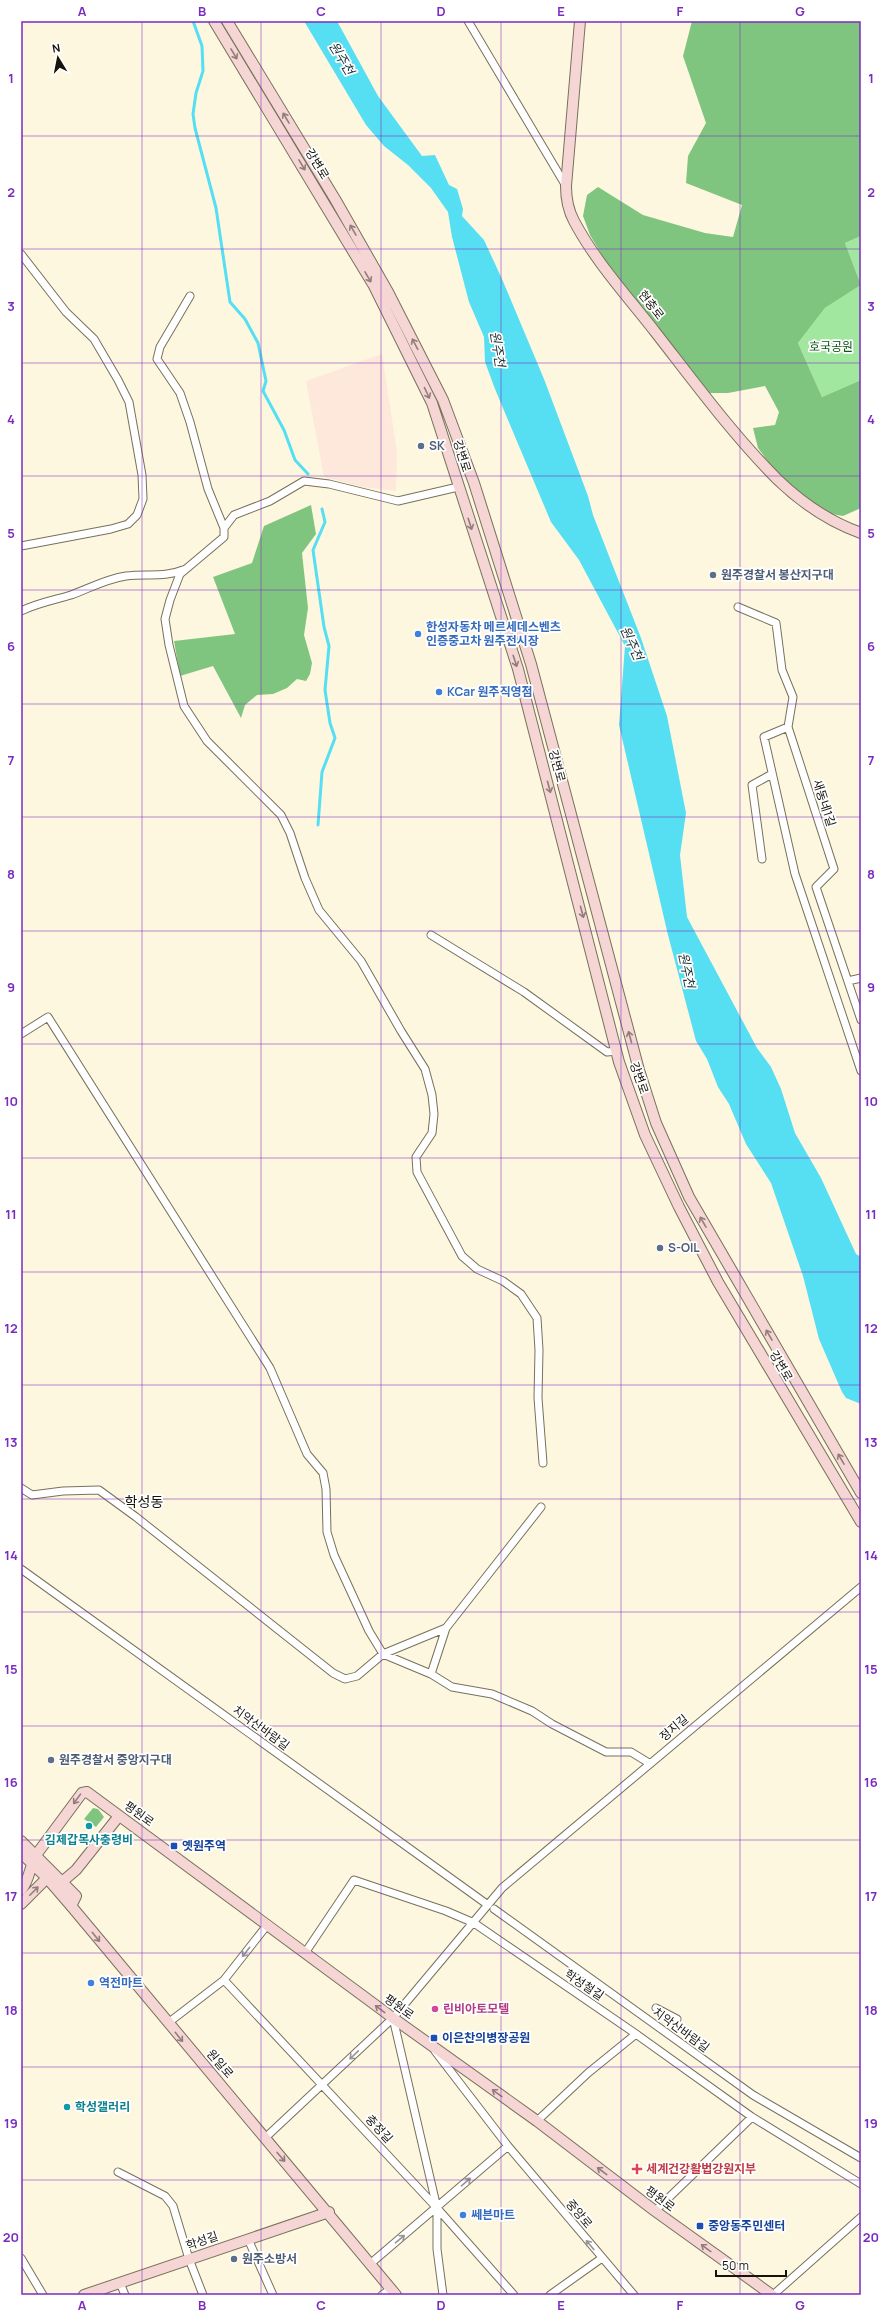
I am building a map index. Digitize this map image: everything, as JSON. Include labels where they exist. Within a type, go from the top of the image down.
[{"type":"street","name":"강변로","points":[[214,21],[324,200],[377,293],[432,403],[518,670],[617,1051],[645,1135],[682,1214],[722,1289],[861,1522]]},
{"type":"street","name":"강변로","points":[[227,21],[335,199],[388,292],[443,400],[474,483],[531,664],[639,1070],[656,1123],[689,1197],[861,1493]]},
{"type":"street","points":[[468,21],[566,186]]},
{"type":"street","name":"현충로","points":[[580,21],[566,186],[566,198],[573,220],[583,237],[736,434],[778,480],[808,506],[844,527],[861,533]]},
{"type":"street","points":[[21,254],[66,312],[94,339],[118,380],[129,402],[142,475],[144,499],[137,515],[128,524],[111,529],[21,546]]},
{"type":"street","points":[[190,296],[160,347],[157,359],[180,393],[190,422],[208,489],[224,528],[224,537],[180,574],[170,600],[165,619],[175,677],[184,706],[207,741],[281,815],[290,833],[305,878],[319,910],[361,961],[401,1031],[425,1069],[432,1095],[434,1114],[432,1133],[416,1157],[417,1172],[462,1256],[477,1269],[503,1281],[521,1294],[537,1318],[539,1350],[538,1398],[543,1463]]},
{"type":"street","points":[[224,528],[234,515],[270,501],[304,481],[329,484],[398,501],[474,483]]},
{"type":"street","points":[[21,611],[36,604],[92,588],[107,580],[128,576],[171,575],[188,568]]},
{"type":"street","name":"새동네1길","points":[[738,607],[776,623],[782,670],[793,697],[788,727],[834,869],[816,887],[861,1020]]},
{"type":"street","points":[[788,727],[764,737],[795,874],[861,1070]]},
{"type":"street","points":[[762,859],[752,785],[772,774]]},
{"type":"street","points":[[431,935],[524,992],[607,1052],[617,1051]]},
{"type":"street","points":[[848,981],[861,978]]},
{"type":"street","points":[[21,1034],[48,1018],[270,1368],[307,1454],[323,1473],[326,1489],[327,1532],[334,1555],[369,1631],[383,1654],[431,1674],[452,1687],[492,1694],[532,1711],[552,1724],[606,1752],[631,1752],[650,1763]]},
{"type":"street","points":[[21,1488],[32,1495],[63,1491],[99,1490],[136,1517],[333,1673],[345,1679],[357,1676],[383,1654],[446,1628]]},
{"type":"street","points":[[431,1674],[446,1628],[541,1507]]},
{"type":"street","name":"치악산바람길","points":[[21,1569],[753,2095],[861,2158]]},
{"type":"street","name":"정지길","points":[[265,2138],[324,2085],[393,2018],[474,1923],[491,1907],[502,1888],[861,1587]]},
{"type":"street","name":"평원로","points":[[33,1859],[84,1792],[88,1792],[268,1924],[304,1953],[537,2121],[655,2211],[773,2295],[861,2217]]},
{"type":"street","points":[[63,1881],[76,1870],[119,1816]]},
{"type":"street","points":[[21,1841],[33,1859],[63,1881],[76,1896],[71,1906]]},
{"type":"street","name":"원일로","points":[[21,1853],[33,1859],[47,1878],[329,2212],[394,2292]]},
{"type":"street","points":[[21,1890],[28,1883],[33,1859]]},
{"type":"street","points":[[21,1904],[47,1878],[63,1881]]},
{"type":"street","name":"학성철길","points":[[304,1953],[354,1880],[446,1911],[474,1923],[636,2034],[752,2117],[861,2184]]},
{"type":"street","points":[[168,2023],[224,1980],[268,1924]]},
{"type":"street","name":"충정길","points":[[224,1980],[324,2085],[437,2208],[514,2295]]},
{"type":"street","points":[[656,2008],[677,2019]]},
{"type":"street","points":[[393,2018],[437,2208],[438,2249],[443,2295]]},
{"type":"street","points":[[537,2121],[588,2073],[636,2034]]},
{"type":"street","name":"중앙로","points":[[431,2045],[508,2146],[634,2295]]},
{"type":"street","points":[[655,2211],[752,2117]]},
{"type":"street","points":[[370,2264],[508,2146]]},
{"type":"street","points":[[118,2172],[165,2196],[173,2206],[189,2260],[203,2295]]},
{"type":"street","name":"학성길","points":[[84,2295],[329,2212]]},
{"type":"street","points":[[248,2239],[274,2295]]},
{"type":"street","points":[[21,2258],[43,2295]]},
{"type":"street","points":[[550,2295],[602,2258]]},
{"type":"street","points":[[120,2283],[125,2295]]},
{"type":"street","points":[[382,2295],[394,2292]]},
{"type":"shaded area","points":[[382,354],[397,452],[396,491],[362,487],[324,477],[306,381]]},
{"type":"green space","points":[[692,21],[861,21],[861,236],[845,243],[861,285],[825,308],[798,343],[822,397],[861,380],[861,508],[843,516],[819,512],[790,491],[758,448],[753,428],[775,425],[779,412],[765,386],[728,393],[708,393],[616,279],[590,235],[583,216],[587,195],[598,187],[643,215],[705,233],[733,237],[742,205],[686,183],[688,156],[706,123],[683,56]]},
{"type":"green space","points":[[861,236],[861,285],[845,243]]},
{"type":"green space","name":"호국공원","points":[[861,285],[861,380],[822,397],[798,343],[825,308]]},
{"type":"green space","points":[[311,505],[316,534],[302,553],[308,608],[304,635],[312,663],[310,674],[306,681],[297,679],[287,688],[273,694],[257,695],[245,705],[241,718],[213,666],[180,676],[174,641],[235,634],[213,577],[252,563],[264,526]]},
{"type":"green space","points":[[93,1808],[98,1809],[104,1817],[96,1827],[84,1819]]},
{"type":"water","name":"원주천","points":[[304,21],[337,21],[378,96],[422,156],[435,155],[449,185],[457,189],[463,209],[462,216],[484,240],[544,379],[588,496],[593,515],[641,638],[667,716],[686,813],[680,855],[687,917],[757,1048],[771,1067],[781,1089],[795,1133],[821,1178],[856,1254],[861,1257],[861,1404],[846,1398],[842,1392],[819,1339],[803,1276],[771,1183],[746,1144],[729,1104],[718,1087],[707,1059],[696,1041],[668,935],[619,725],[625,646],[579,560],[551,522],[495,389],[485,362],[484,337],[469,302],[452,237],[448,212],[431,188],[408,165],[384,146],[366,125]]},
{"type":"waterway","points":[[193,21],[202,46],[203,71],[196,93],[193,114],[195,128],[216,208],[230,302],[245,319],[258,343],[266,381],[263,391],[284,430],[295,460],[308,474]]},
{"type":"waterway","points":[[318,825],[322,772],[335,738],[330,723],[325,690],[329,646],[324,627],[313,550],[325,522],[322,509]]},
{"type":"place","name":"SK","points":[[421,446]]},
{"type":"place","name":"원주경찰서 봉산지구대","points":[[713,575]]},
{"type":"place","name":"한성자동차 메르세데스벤츠 인증중고차 원주전시장","points":[[418,634]]},
{"type":"place","name":"KCar 원주직영점","points":[[439,692]]},
{"type":"place","name":"S-OIL","points":[[660,1248]]},
{"type":"place","name":"원주경찰서 중앙지구대","points":[[51,1760]]},
{"type":"place","name":"김제갑목사충령비","points":[[89,1826]]},
{"type":"place","name":"옛원주역","points":[[174,1846]]},
{"type":"place","name":"역전마트","points":[[91,1983]]},
{"type":"place","name":"린비아토모텔","points":[[435,2009]]},
{"type":"place","name":"이은찬의병장공원","points":[[434,2038]]},
{"type":"place","name":"학성갤러리","points":[[67,2107]]},
{"type":"place","name":"세계건강활법강원지부","points":[[637,2169]]},
{"type":"place","name":"쎄븐마트","points":[[463,2215]]},
{"type":"place","name":"중앙동주민센터","points":[[700,2226]]},
{"type":"place","name":"원주소방서","points":[[234,2259]]},
{"type":"district","name":"학성동","points":[[144,1502]]}]
